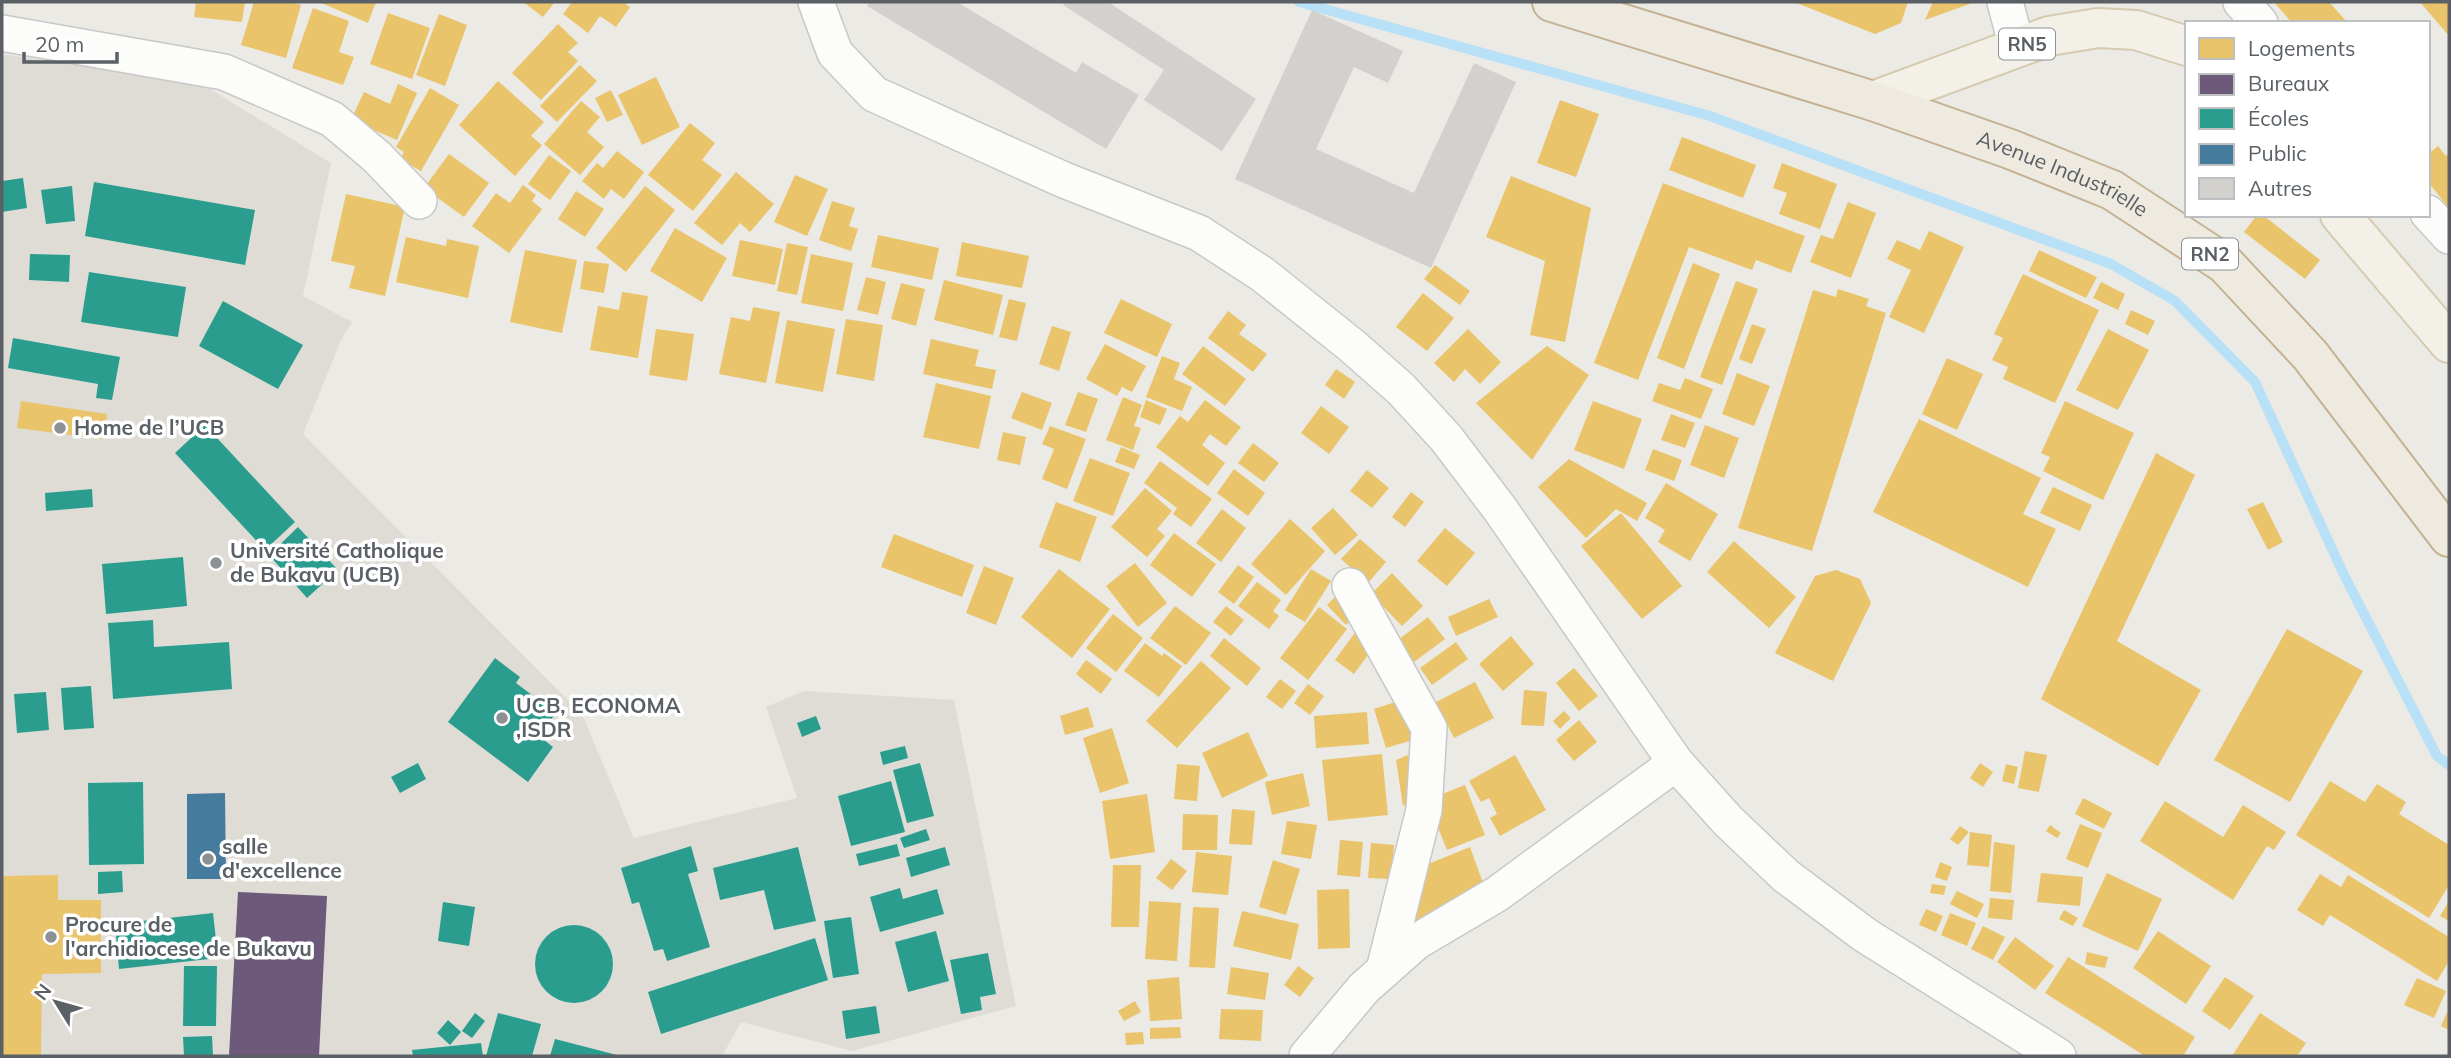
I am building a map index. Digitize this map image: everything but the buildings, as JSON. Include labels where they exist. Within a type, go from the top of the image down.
[{"type":"highway","name":"Avenue Industrielle","points":[[1552,2],[1873,101],[2010,149],[2112,190],[2225,264],[2310,355],[2449,537]]},
{"type":"main road","name":"RN5","points":[[1873,101],[2049,36],[2098,28],[2136,30],[2185,45]]},
{"type":"main road","points":[[2342,217],[2449,343]]},
{"type":"street","points":[[816,2],[835,53],[874,94],[1064,180],[1199,233],[1262,274],[1401,389],[1446,438],[1500,509],[1676,763],[1728,821],[1786,876],[1865,935],[2058,1056]]},
{"type":"street","points":[[2005,2],[2017,47]]},
{"type":"street","points":[[2241,2],[2257,21]]},
{"type":"street","points":[[2,33],[224,72],[332,119],[377,157],[419,201]]},
{"type":"street","points":[[2430,215],[2449,236]]},
{"type":"street","points":[[1350,586],[1429,728],[1424,810],[1384,970]]},
{"type":"street","points":[[1307,1056],[1364,988],[1416,942],[1497,894],[1676,763]]},
{"type":"shaded area","name":"Université Catholique de Bukavu (UCB)","points":[[2,54],[200,83],[331,163],[303,296],[352,322],[341,340],[303,434],[582,714],[634,838],[797,798],[766,707],[804,691],[954,700],[1016,1006],[852,1051],[741,1022],[722,1056],[2,1056]]},
{"type":"waterway","points":[[1299,2],[1710,116],[2111,264],[2175,301],[2255,382],[2345,577],[2437,756],[2449,765]]},
{"type":"place","name":"Home de l’UCB","points":[[60,428]]},
{"type":"place","name":"Université Catholique de Bukavu (UCB)","points":[[216,563]]},
{"type":"place","name":"UCB, ECONOMA ,ISDR","points":[[502,718]]},
{"type":"place","name":"salle d'excellence","points":[[208,859]]},
{"type":"place","name":"Procure de l'archidiocese de Bukavu","points":[[51,937]]}]
